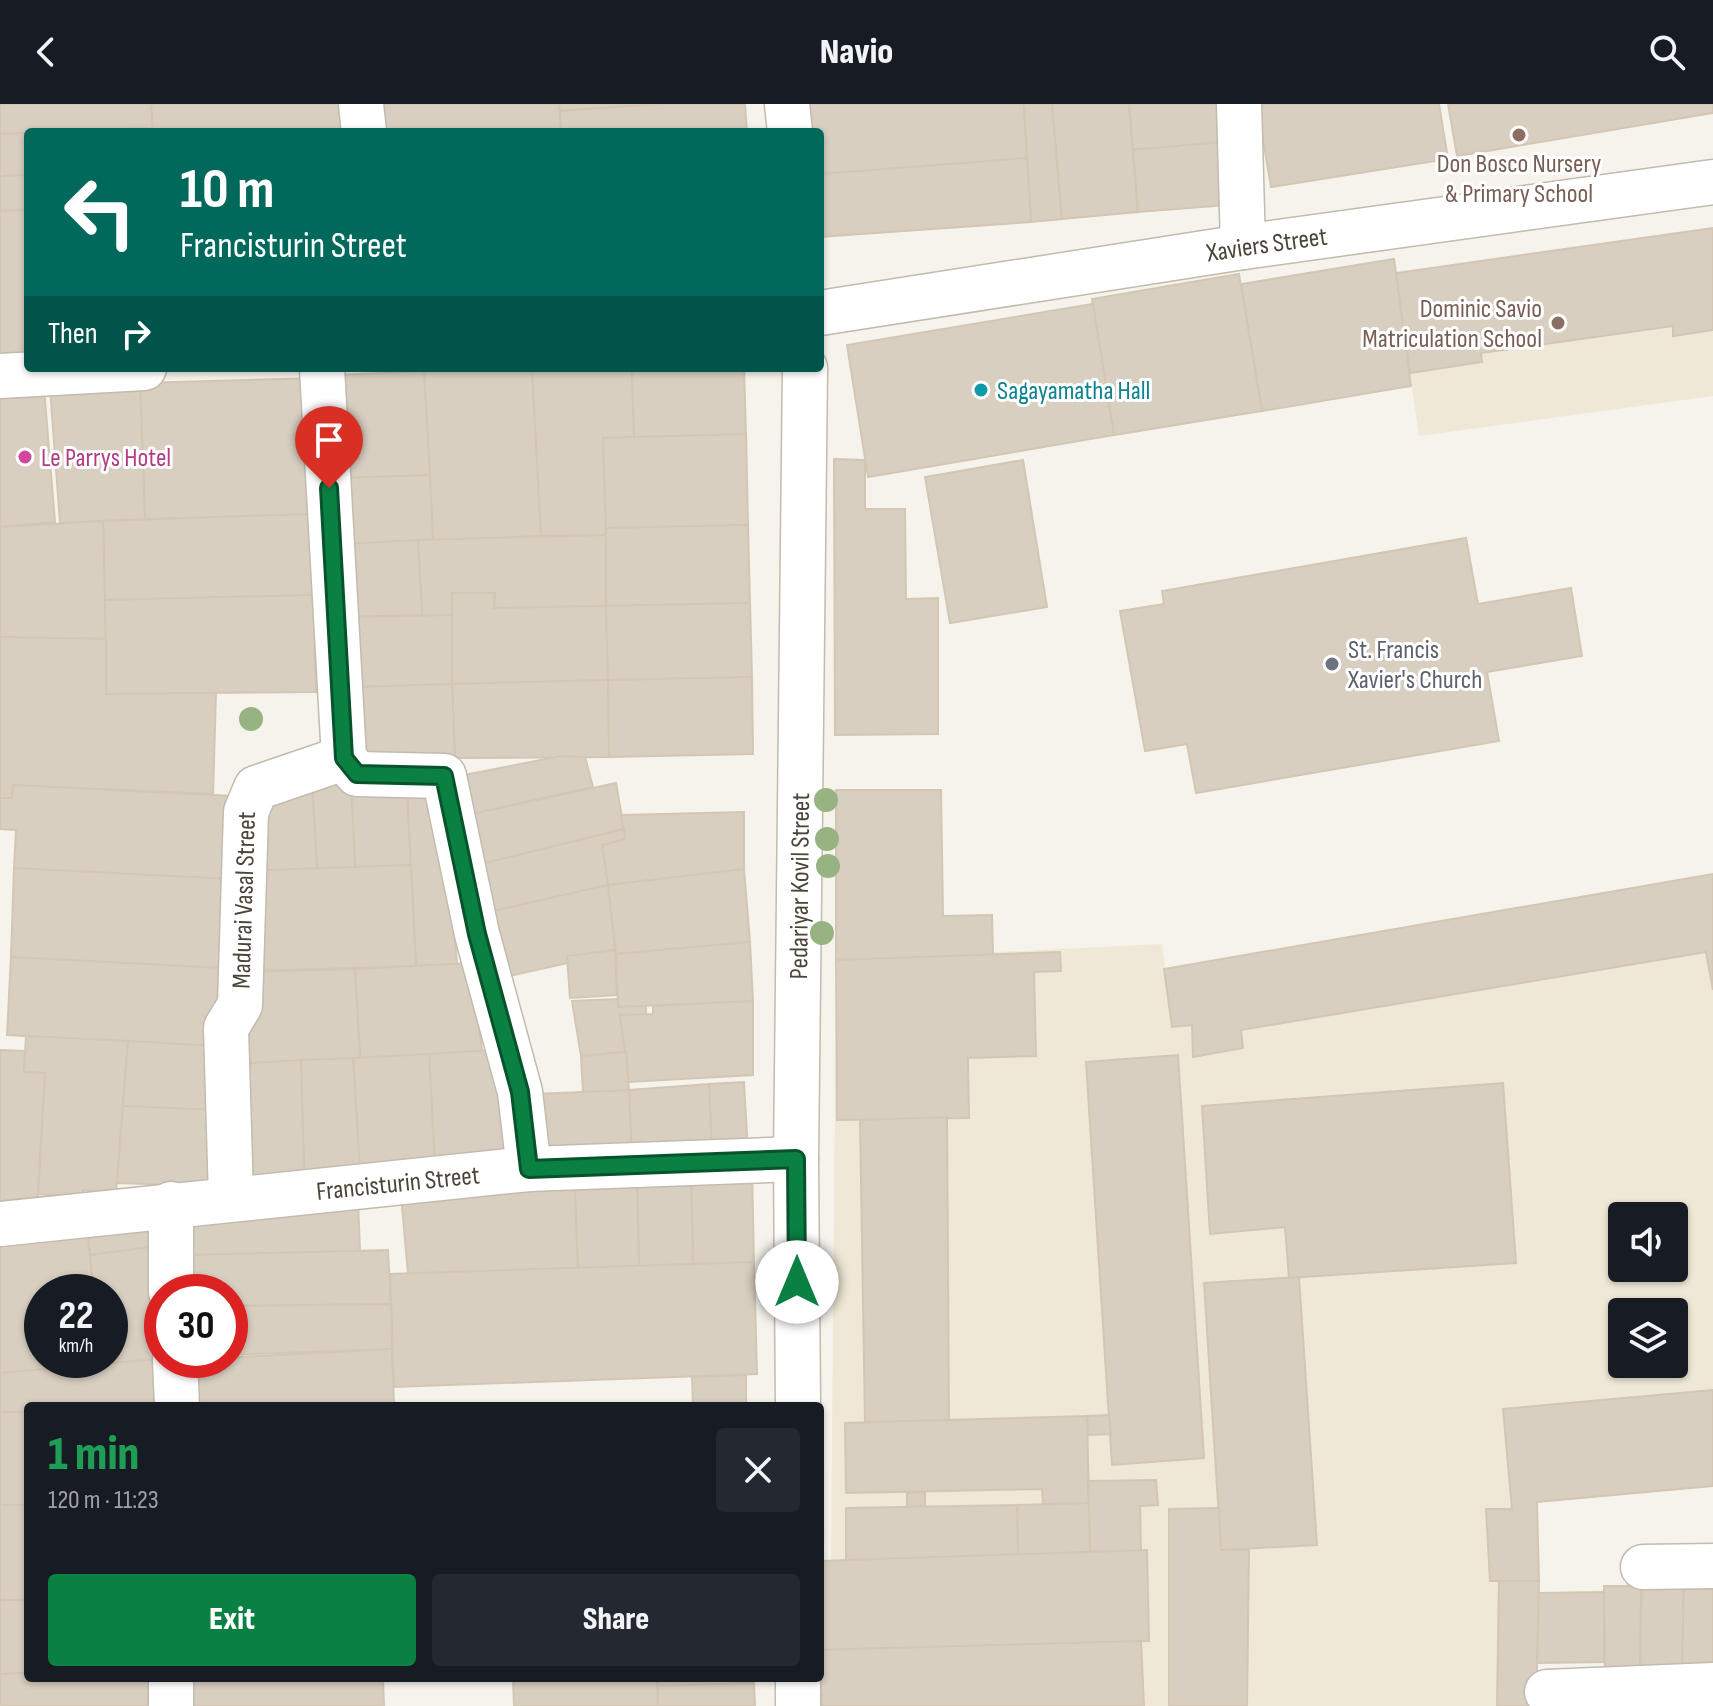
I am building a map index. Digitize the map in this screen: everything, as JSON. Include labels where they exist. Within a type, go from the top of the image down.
[{"type":"street","points":[[361,104],[364,128]]},
{"type":"street","points":[[787,104],[790,128]]},
{"type":"street","points":[[1239,104],[1243,247]]},
{"type":"street","name":"Xaviers Street","points":[[824,312],[1243,247],[1713,182]]},
{"type":"street","points":[[0,376],[72,372]]},
{"type":"street","points":[[322,372],[344,758],[357,774],[444,776],[477,934],[520,1092],[529,1169]]},
{"type":"street","name":"Pedariyar Kovil Street","points":[[798,1402],[796,1159],[805,372]]},
{"type":"street","name":"Madurai Vasal Street","points":[[231,1198],[226,1028],[240,1005],[246,812],[256,788],[344,758]]},
{"type":"street","name":"Francisturin Street","points":[[0,1224],[529,1169],[796,1159]]},
{"type":"street","points":[[171,1204],[171,1274]]},
{"type":"street","points":[[176,1378],[177,1402]]},
{"type":"street","points":[[1643,1567],[1713,1566]]},
{"type":"street","points":[[171,1682],[171,1706]]},
{"type":"street","points":[[798,1682],[798,1706]]},
{"type":"street","points":[[1547,1692],[1713,1685]]},
{"type":"shaded area","name":"Dominic Savio Matriculation School","points":[[1713,228],[1713,396],[1419,436],[1396,273]]},
{"type":"shaded area","points":[[1713,874],[1713,1486],[1537,1502],[1536,1706],[1144,1706],[1141,1641],[1149,1640],[1147,1551],[831,1560],[836,960],[1162,944],[1165,968]]},
{"type":"building","points":[[0,104],[151,104],[153,128],[24,128],[24,133],[0,134]]},
{"type":"building","points":[[151,104],[347,104],[349,128],[153,128]]},
{"type":"building","points":[[375,104],[559,104],[561,128],[377,128]]},
{"type":"building","points":[[559,104],[661,104],[560,111]]},
{"type":"building","points":[[661,104],[745,104],[747,128],[561,128],[560,111]]},
{"type":"building","points":[[808,104],[1024,104],[1027,158],[824,174],[824,128],[810,128]]},
{"type":"building","points":[[1024,104],[1052,104],[1062,219],[1031,222]]},
{"type":"building","points":[[1052,104],[1129,104],[1138,212],[1062,219]]},
{"type":"building","points":[[1129,104],[1218,104],[1221,142],[1133,150]]},
{"type":"building","points":[[1257,104],[1439,104],[1448,159],[1271,187]]},
{"type":"building","name":"Don Bosco Nursery & Primary School","points":[[1448,104],[1713,104],[1713,113],[1457,156]]},
{"type":"building","points":[[24,133],[24,175],[0,176],[0,134]]},
{"type":"building","points":[[1221,142],[1227,205],[1138,212],[1133,150]]},
{"type":"building","points":[[1027,158],[1031,222],[824,237],[824,174]]},
{"type":"building","points":[[24,175],[24,210],[0,211],[0,176]]},
{"type":"building","points":[[24,210],[24,364],[0,366],[0,211]]},
{"type":"building","points":[[1713,228],[1713,330],[1673,336],[1673,326],[1481,353],[1482,362],[1410,373],[1396,273]]},
{"type":"building","points":[[1394,259],[1411,386],[1262,411],[1241,284]]},
{"type":"building","points":[[1239,274],[1262,411],[1114,435],[1092,299]]},
{"type":"building","name":"Sagayamatha Hall","points":[[1093,304],[1114,435],[868,477],[847,345]]},
{"type":"building","points":[[424,372],[532,372],[541,536],[433,540]]},
{"type":"building","points":[[424,372],[430,475],[344,478],[338,375]]},
{"type":"building","points":[[532,372],[632,372],[634,437],[603,438],[606,535],[541,536]]},
{"type":"building","points":[[632,372],[744,372],[746,434],[634,437]]},
{"type":"building","points":[[315,378],[319,514],[145,519],[140,383]]},
{"type":"building","points":[[140,383],[145,519],[60,523],[50,388]]},
{"type":"building","name":"Le Parrys Hotel","points":[[44,388],[55,522],[0,527],[0,392]]},
{"type":"building","points":[[746,434],[748,525],[606,528],[603,438]]},
{"type":"building","points":[[834,459],[865,460],[865,509],[905,509],[906,599],[938,598],[938,734],[835,735]]},
{"type":"building","points":[[1023,460],[1047,607],[950,623],[925,477]]},
{"type":"building","points":[[430,475],[433,540],[347,544],[344,478]]},
{"type":"building","points":[[309,514],[313,595],[105,600],[103,521]]},
{"type":"building","points":[[103,521],[106,639],[0,637],[0,527]]},
{"type":"building","points":[[748,525],[750,603],[606,606],[606,528]]},
{"type":"building","points":[[606,535],[606,606],[494,608],[495,593],[452,593],[452,615],[422,615],[418,540]]},
{"type":"building","name":"St. Francis Xavier's Church","points":[[1466,538],[1478,604],[1571,588],[1582,656],[1487,672],[1499,741],[1196,793],[1187,744],[1145,751],[1120,611],[1164,604],[1162,591]]},
{"type":"building","points":[[418,540],[422,615],[349,617],[347,544]]},
{"type":"building","points":[[452,593],[495,593],[494,608],[606,606],[608,680],[452,684]]},
{"type":"building","points":[[313,595],[316,692],[106,694],[105,600]]},
{"type":"building","points":[[750,603],[752,677],[608,680],[606,606]]},
{"type":"building","points":[[452,615],[452,684],[351,687],[349,617]]},
{"type":"building","points":[[0,637],[106,639],[106,694],[216,693],[213,794],[13,785],[12,798],[0,798]]},
{"type":"building","points":[[752,677],[753,754],[609,757],[608,680]]},
{"type":"building","points":[[608,680],[609,757],[455,758],[452,684]]},
{"type":"building","points":[[452,684],[455,758],[359,759],[359,687]]},
{"type":"building","points":[[561,756],[585,757],[593,787],[458,817],[449,778]]},
{"type":"building","points":[[406,777],[411,865],[355,867],[351,779]]},
{"type":"building","points":[[351,779],[355,867],[317,868],[312,782]]},
{"type":"building","points":[[312,782],[317,868],[249,871],[268,791]]},
{"type":"building","points":[[616,783],[624,829],[469,867],[458,817]]},
{"type":"building","points":[[13,785],[232,796],[228,879],[14,868],[16,830],[0,829],[0,798],[12,798]]},
{"type":"building","points":[[442,786],[457,964],[416,966],[407,788]]},
{"type":"building","points":[[836,790],[941,790],[943,916],[992,915],[993,955],[836,960]]},
{"type":"building","points":[[744,812],[744,869],[608,885],[602,845],[625,839],[621,815]]},
{"type":"building","points":[[624,829],[625,839],[602,845],[608,885],[480,914],[469,867]]},
{"type":"building","points":[[411,865],[416,966],[254,971],[249,871]]},
{"type":"building","points":[[14,868],[228,879],[221,968],[11,957]]},
{"type":"building","points":[[744,869],[750,942],[616,954],[608,885]]},
{"type":"building","points":[[1713,874],[1713,990],[1706,952],[1241,1030],[1243,1048],[1193,1057],[1192,1025],[1172,1027],[1164,969]]},
{"type":"building","points":[[608,885],[615,950],[567,956],[568,963],[495,979],[480,914]]},
{"type":"building","points":[[750,942],[753,1001],[618,1007],[616,954]]},
{"type":"building","points":[[615,950],[617,995],[570,998],[567,956]]},
{"type":"building","points":[[1060,952],[1061,971],[1034,972],[1036,1056],[968,1058],[969,1118],[837,1120],[836,960]]},
{"type":"building","points":[[11,957],[221,968],[215,1046],[7,1035]]},
{"type":"building","points":[[472,963],[482,1051],[360,1058],[355,969]]},
{"type":"building","points":[[355,969],[360,1058],[248,1063],[245,972]]},
{"type":"building","points":[[618,999],[618,1007],[646,1006],[646,1015],[620,1015],[626,1052],[581,1056],[572,1001]]},
{"type":"building","points":[[753,1001],[753,1075],[629,1082],[620,1015],[653,1014],[653,1006]]},
{"type":"building","points":[[26,1036],[128,1041],[116,1192],[83,1190],[83,1198],[38,1194],[45,1073],[24,1072]]},
{"type":"building","points":[[128,1041],[215,1046],[212,1110],[123,1106]]},
{"type":"building","points":[[504,1049],[521,1163],[435,1167],[429,1054]]},
{"type":"building","points":[[0,1050],[25,1051],[24,1072],[45,1073],[37,1208],[0,1206]]},
{"type":"building","points":[[626,1052],[629,1090],[583,1093],[581,1056]]},
{"type":"building","points":[[429,1054],[435,1167],[360,1171],[353,1058]]},
{"type":"building","points":[[1178,1055],[1204,1458],[1112,1465],[1086,1062]]},
{"type":"building","points":[[353,1058],[360,1171],[304,1174],[301,1060]]},
{"type":"building","points":[[301,1060],[304,1174],[239,1177],[237,1064]]},
{"type":"building","points":[[744,1082],[748,1153],[712,1155],[709,1084]]},
{"type":"building","points":[[1503,1083],[1516,1263],[1289,1278],[1285,1227],[1210,1234],[1202,1106]]},
{"type":"building","points":[[709,1084],[712,1155],[632,1159],[629,1090]]},
{"type":"building","points":[[629,1090],[632,1159],[539,1163],[536,1094]]},
{"type":"building","points":[[123,1106],[212,1110],[209,1186],[117,1183]]},
{"type":"building","points":[[947,1117],[949,1420],[865,1422],[860,1120]]},
{"type":"building","points":[[752,1169],[754,1262],[693,1264],[691,1171]]},
{"type":"building","points":[[691,1171],[693,1264],[639,1266],[637,1172]]},
{"type":"building","points":[[637,1172],[639,1266],[578,1268],[574,1174]]},
{"type":"building","points":[[574,1174],[578,1268],[408,1274],[400,1184]]},
{"type":"building","points":[[358,1200],[360,1251],[192,1255],[191,1207]]},
{"type":"building","points":[[153,1211],[158,1246],[90,1255],[86,1220]]},
{"type":"building","points":[[86,1220],[92,1274],[24,1274],[24,1371],[0,1373],[0,1230]]},
{"type":"building","points":[[158,1246],[159,1274],[144,1274],[144,1361],[128,1362],[128,1274],[92,1274],[90,1255]]},
{"type":"building","points":[[388,1250],[391,1304],[248,1306],[248,1274],[193,1274],[192,1255]]},
{"type":"building","points":[[754,1262],[757,1374],[394,1387],[390,1274]]},
{"type":"building","points":[[1299,1277],[1317,1545],[1221,1550],[1204,1283]]},
{"type":"building","points":[[391,1304],[392,1349],[248,1354],[248,1306]]},
{"type":"building","points":[[392,1349],[394,1402],[183,1402],[182,1378],[248,1378],[248,1357]]},
{"type":"building","points":[[144,1360],[144,1378],[157,1378],[157,1402],[24,1402],[24,1412],[0,1412],[0,1373],[24,1371],[24,1378],[128,1378],[128,1362]]},
{"type":"building","points":[[746,1375],[746,1402],[693,1402],[692,1377]]},
{"type":"building","points":[[1713,1390],[1713,1486],[1537,1502],[1539,1581],[1490,1581],[1486,1509],[1512,1509],[1503,1409]]},
{"type":"building","points":[[0,1412],[24,1412],[24,1505],[0,1505]]},
{"type":"building","points":[[1109,1415],[1111,1434],[1088,1435],[1087,1416]]},
{"type":"building","points":[[1087,1416],[1089,1503],[1043,1504],[1042,1489],[846,1493],[845,1423]]},
{"type":"building","points":[[1156,1480],[1158,1505],[1140,1506],[1141,1551],[1090,1552],[1088,1481]]},
{"type":"building","points":[[925,1492],[925,1506],[907,1507],[907,1493]]},
{"type":"building","points":[[1089,1503],[1090,1552],[1018,1555],[1017,1505]]},
{"type":"building","points":[[0,1505],[24,1505],[24,1600],[0,1600]]},
{"type":"building","points":[[1017,1505],[1018,1555],[846,1560],[846,1508]]},
{"type":"building","points":[[1219,1508],[1221,1550],[1249,1550],[1247,1706],[1169,1706],[1169,1509]]},
{"type":"building","points":[[1147,1550],[1149,1641],[824,1650],[824,1561]]},
{"type":"building","points":[[1642,1574],[1684,1574],[1682,1677],[1640,1677]]},
{"type":"building","points":[[1684,1574],[1713,1575],[1713,1677],[1682,1677]]},
{"type":"building","points":[[1499,1581],[1539,1581],[1536,1706],[1497,1706]]},
{"type":"building","points":[[1604,1586],[1641,1586],[1640,1677],[1605,1676]]},
{"type":"building","points":[[1604,1592],[1604,1662],[1537,1663],[1539,1593]]},
{"type":"building","points":[[0,1600],[24,1600],[24,1673],[0,1674]]},
{"type":"building","points":[[1141,1641],[1144,1706],[822,1706],[824,1650]]},
{"type":"building","points":[[24,1673],[24,1682],[148,1682],[148,1706],[0,1706],[0,1674]]},
{"type":"building","points":[[182,1682],[383,1682],[384,1706],[182,1706]]},
{"type":"building","points":[[513,1682],[657,1682],[658,1706],[514,1706]]},
{"type":"building","points":[[658,1682],[754,1682],[754,1683],[658,1686]]},
{"type":"building","points":[[754,1683],[755,1706],[658,1706],[658,1686]]},
{"type":"place","name":"Don Bosco Nursery & Primary School","points":[[1519,135]]},
{"type":"place","name":"Dominic Savio Matriculation School","points":[[1558,323]]},
{"type":"place","name":"Sagayamatha Hall","points":[[981,390]]},
{"type":"place","name":"Le Parrys Hotel","points":[[25,457]]},
{"type":"place","name":"St. Francis Xavier's Church","points":[[1332,664]]},
{"type":"route","points":[[329,488],[344,758],[357,774],[444,776],[477,934],[520,1092],[529,1169],[796,1159],[797,1282]]}]
